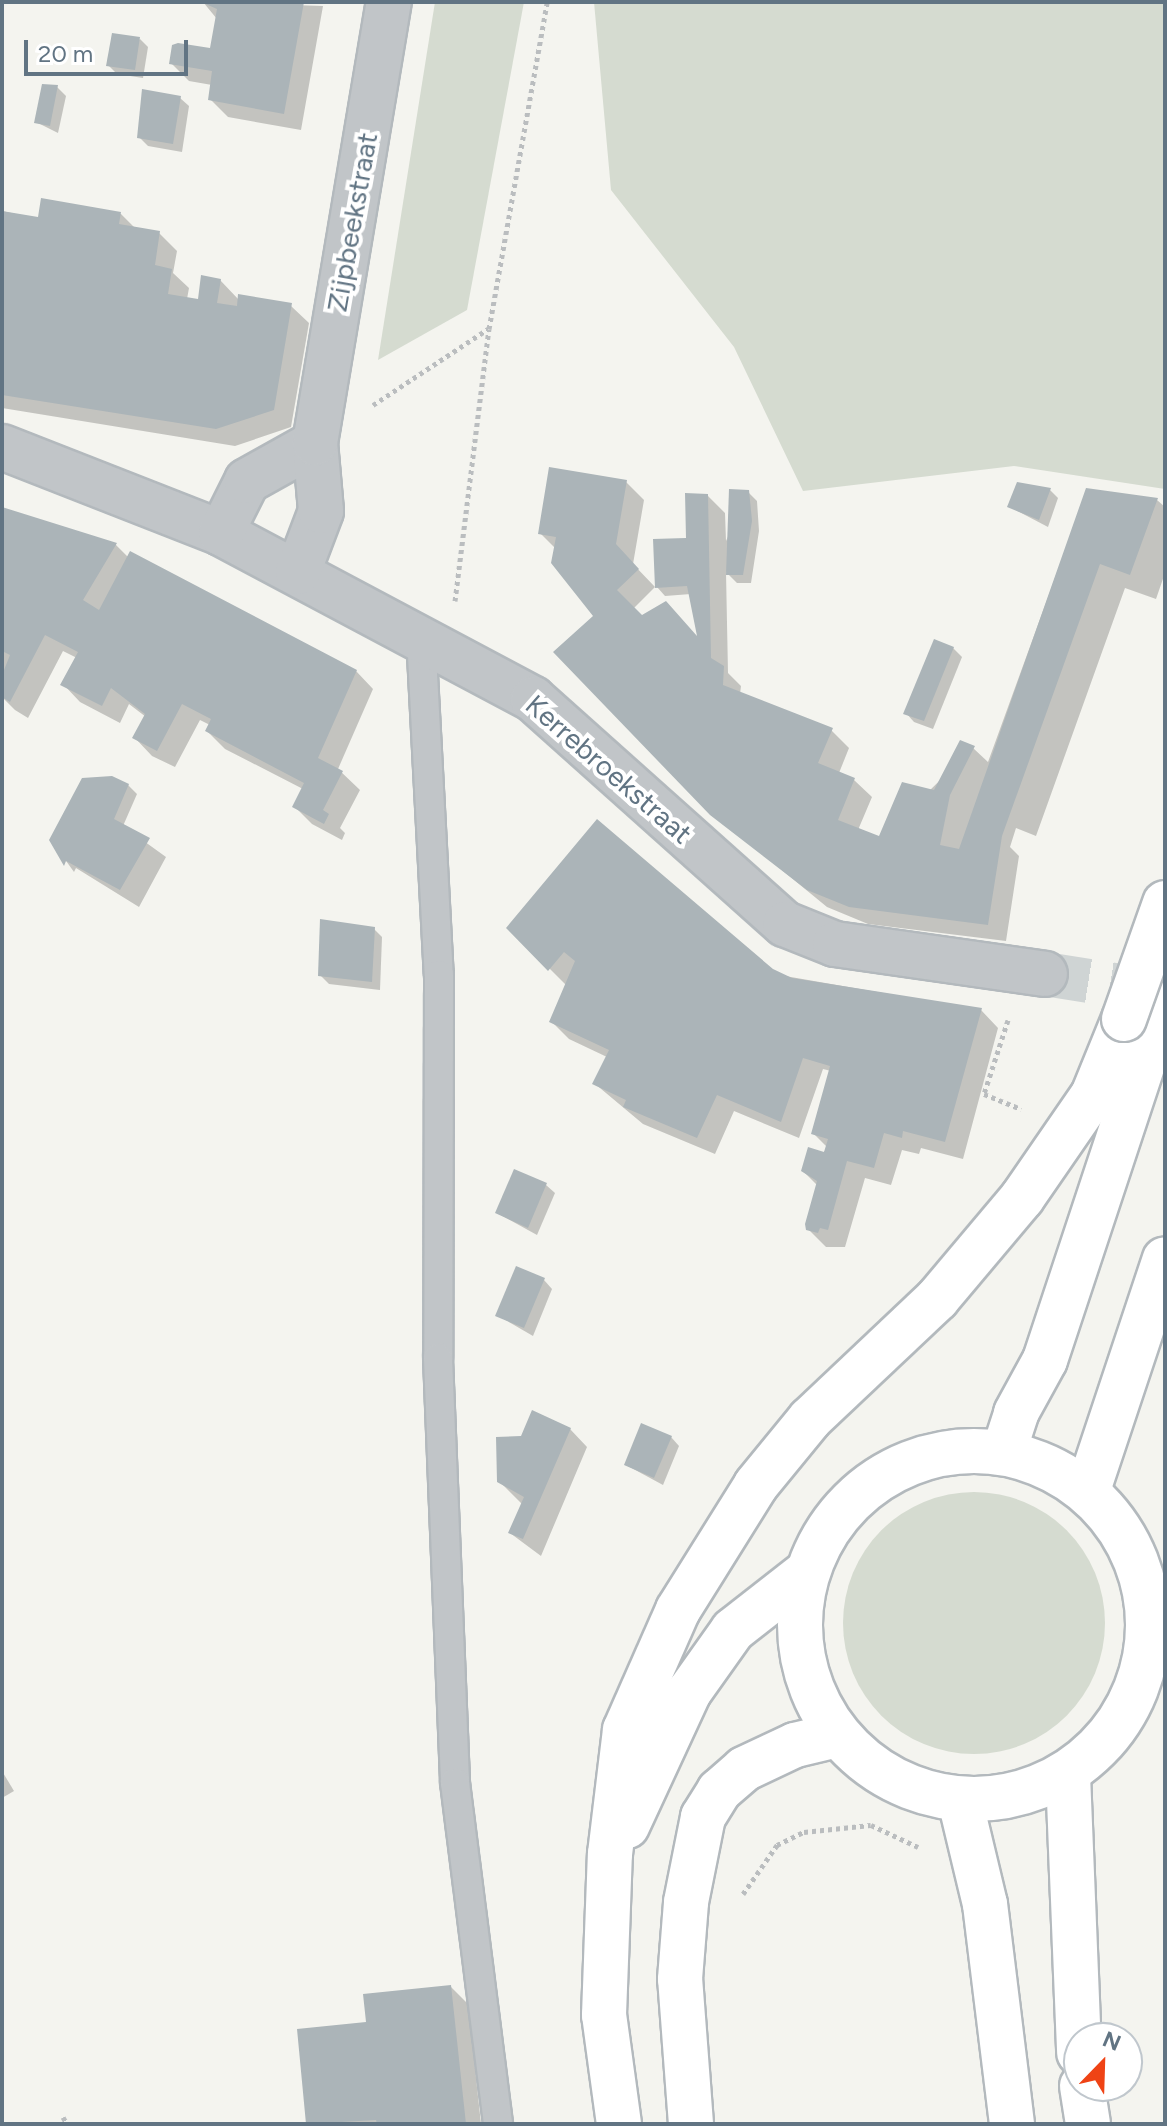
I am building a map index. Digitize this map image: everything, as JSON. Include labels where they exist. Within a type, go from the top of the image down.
[{"type":"main road","points":[[1004,1451],[1016,1413],[1045,1360],[1148,1015],[1165,903]]},
{"type":"main road","points":[[619,2124],[604,2015],[610,1854],[625,1730],[678,1610],[756,1485],[810,1419],[937,1299],[1022,1198],[1148,1015]]},
{"type":"main road","points":[[1088,1490],[1165,1259]]},
{"type":"main road","points":[[1004,1451],[1049,1465],[1088,1490],[1130,1542],[1150,1605],[1145,1670],[1117,1730],[1068,1775],[1016,1796],[960,1800],[913,1790],[871,1767],[837,1735],[815,1698],[802,1658],[799,1615],[806,1573],[836,1517],[882,1475],[940,1452],[1004,1451]]},
{"type":"main road","points":[[610,1854],[639,1808],[656,1757],[697,1679],[750,1612],[806,1573]]},
{"type":"main road","points":[[691,2124],[680,1979],[686,1902],[703,1817],[719,1791],[744,1769],[795,1745],[837,1735]]},
{"type":"main road","points":[[1068,1775],[1078,2022]]},
{"type":"main road","points":[[960,1800],[985,1904],[1012,2124]]},
{"type":"main road","points":[[1085,2102],[1088,2124]]},
{"type":"street","name":"Zijpbeekstraat","points":[[298,572],[321,511],[315,443],[389,2]]},
{"type":"street","points":[[221,533],[247,481],[315,443]]},
{"type":"street","name":"Kerrebroekstraat","points":[[2,447],[221,533],[435,643],[533,699],[785,924],[835,944],[1035,972]]},
{"type":"lane","points":[[435,643],[439,975],[438,1358],[455,1783],[498,2124]]},
{"type":"path","points":[[435,643],[547,2]]},
{"type":"path","points":[[315,443],[489,329]]},
{"type":"path","points":[[1013,1105],[984,1094],[1035,972]]},
{"type":"path","points":[[740,1900],[751,1876],[777,1845],[831,1825],[871,1825],[920,1847],[927,1857]]},
{"type":"path","points":[[63,2117],[67,2124]]},
{"type":"shaded area","points":[[435,2],[524,2],[467,310],[378,360]]},
{"type":"shaded area","points":[[594,2],[1165,2],[1165,489],[1014,466],[803,491],[734,347],[611,190]]},
{"type":"shaded area","points":[[974,1492],[1024,1502],[1047,1514],[1075,1540],[1095,1573],[1105,1623],[1095,1673],[1083,1696],[1057,1724],[1024,1744],[974,1754],[924,1744],[901,1732],[873,1706],[853,1673],[843,1623],[853,1573],[865,1550],[891,1522],[924,1502]]},
{"type":"building","points":[[201,2],[304,2],[284,114],[208,100],[212,71],[169,64],[172,45],[178,43],[210,48],[217,9]]},
{"type":"building","points":[[112,33],[140,37],[135,70],[106,66]]},
{"type":"building","points":[[42,84],[58,85],[50,126],[34,123]]},
{"type":"building","points":[[142,89],[181,96],[173,144],[137,138]]},
{"type":"building","points":[[41,198],[121,212],[119,224],[160,231],[155,265],[172,269],[168,294],[198,299],[201,275],[221,279],[217,303],[237,306],[238,294],[292,303],[274,410],[216,429],[2,395],[2,211],[38,217]]},
{"type":"building","points":[[549,467],[627,480],[616,544],[639,569],[617,590],[642,615],[666,601],[697,636],[687,586],[655,588],[653,539],[686,538],[685,493],[708,494],[711,658],[724,666],[723,685],[833,728],[818,763],[855,778],[838,820],[879,836],[902,782],[934,790],[960,740],[975,746],[950,795],[940,845],[959,849],[1086,488],[1158,498],[1130,575],[1100,564],[1002,836],[988,925],[849,907],[807,890],[710,815],[553,652],[593,616],[551,563],[556,537],[538,534]]},
{"type":"building","points":[[1017,482],[1051,488],[1039,520],[1007,507]]},
{"type":"building","points":[[729,489],[749,490],[752,521],[743,575],[726,575]]},
{"type":"building","points":[[2,507],[117,543],[83,600],[99,610],[130,551],[357,670],[318,758],[343,771],[323,810],[329,814],[324,824],[292,807],[304,783],[205,731],[211,719],[182,704],[157,751],[132,738],[145,714],[111,688],[102,706],[60,685],[78,652],[45,635],[10,702],[2,697],[2,675],[10,655],[2,651]]},
{"type":"building","points":[[934,639],[954,647],[924,721],[903,714]]},
{"type":"building","points":[[112,776],[129,784],[114,819],[150,838],[120,890],[66,861],[64,866],[49,840],[82,778]]},
{"type":"building","points":[[597,819],[773,969],[792,978],[982,1008],[945,1142],[903,1131],[902,1138],[884,1133],[874,1168],[847,1161],[828,1230],[820,1228],[818,1233],[806,1230],[805,1224],[817,1181],[801,1171],[808,1147],[824,1152],[828,1139],[811,1134],[830,1066],[803,1058],[781,1122],[717,1095],[697,1138],[623,1107],[626,1100],[592,1084],[609,1050],[549,1022],[575,961],[564,952],[548,971],[506,928]]},
{"type":"building","points":[[320,919],[375,927],[372,982],[318,976]]},
{"type":"building","points":[[514,1169],[547,1183],[528,1228],[495,1213]]},
{"type":"building","points":[[516,1266],[545,1278],[524,1328],[495,1316]]},
{"type":"building","points":[[532,1410],[571,1428],[523,1539],[508,1533],[524,1497],[497,1482],[496,1437],[521,1436]]},
{"type":"building","points":[[641,1423],[672,1436],[654,1478],[624,1465]]},
{"type":"building","points":[[451,1985],[466,2124],[377,2124],[376,2120],[306,2124],[297,2029],[366,2022],[363,1994]]},
{"type":"tunnel","points":[[1045,974],[1165,993]]}]
